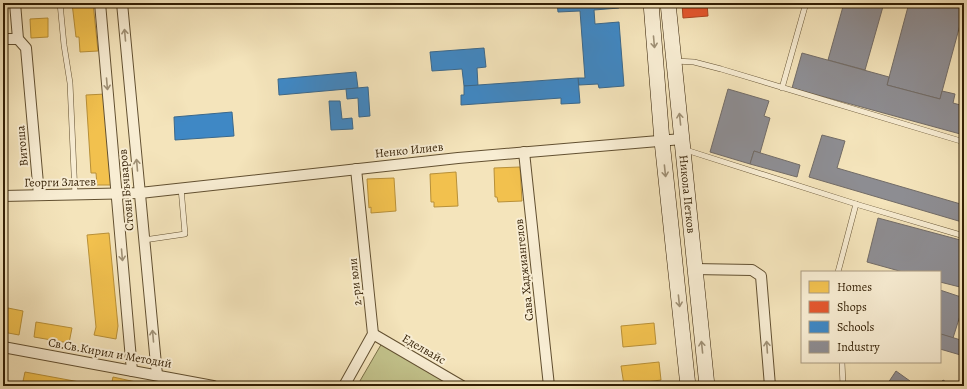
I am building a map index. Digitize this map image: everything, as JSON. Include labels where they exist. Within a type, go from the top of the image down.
[{"type":"main road","name":"Никола Петков","points":[[650,3],[662,141],[688,386]]},
{"type":"main road","name":"Никола Петков","points":[[668,3],[706,386]]},
{"type":"street","name":"Витоша","points":[[15,3],[18,39],[26,48],[39,195]]},
{"type":"street","name":"Стоян Бъчваров","points":[[100,3],[132,371]]},
{"type":"street","name":"Стоян Бъчваров","points":[[122,3],[157,375]]},
{"type":"street","points":[[3,39],[18,39]]},
{"type":"street","name":"Ненко Илиев","points":[[140,193],[524,152],[662,141],[682,144]]},
{"type":"street","name":"Сава Хаджиангелов","points":[[524,152],[549,386]]},
{"type":"street","name":"2-ри юли","points":[[356,169],[373,334]]},
{"type":"street","name":"Георги Златев","points":[[3,196],[140,193]]},
{"type":"street","points":[[694,269],[752,270],[761,276],[770,386]]},
{"type":"street","points":[[344,386],[373,334]]},
{"type":"street","name":"Еделвайс","points":[[373,334],[462,386]]},
{"type":"street","name":"Св.Св.Кирил и Методий","points":[[3,347],[213,386]]},
{"type":"lane","points":[[60,3],[64,45],[70,83],[75,194]]},
{"type":"lane","points":[[782,88],[806,3]]},
{"type":"lane","points":[[674,61],[694,62],[964,142]]},
{"type":"lane","points":[[682,144],[856,204],[964,236]]},
{"type":"lane","points":[[144,240],[184,234],[181,188]]},
{"type":"lane","points":[[838,271],[856,204]]},
{"type":"lane","points":[[842,363],[843,386]]},
{"type":"green space","points":[[382,343],[457,386],[357,386]]},
{"type":"building: Homes","points":[[72,3],[93,3],[98,51],[80,52],[79,37],[76,37]]},
{"type":"building: Homes","points":[[48,18],[48,37],[31,38],[30,19]]},
{"type":"building: Homes","points":[[106,94],[111,185],[97,185],[96,173],[91,173],[86,95]]},
{"type":"building: Homes","points":[[520,167],[522,201],[498,202],[497,197],[495,197],[494,168]]},
{"type":"building: Homes","points":[[456,172],[458,206],[434,207],[434,202],[431,202],[430,174]]},
{"type":"building: Homes","points":[[394,178],[396,211],[371,213],[371,207],[369,208],[367,179]]},
{"type":"building: Homes","points":[[109,233],[118,326],[116,339],[94,335],[96,327],[87,235]]},
{"type":"building: Homes","points":[[3,307],[23,311],[19,335],[3,332]]},
{"type":"building: Homes","points":[[36,322],[72,328],[69,343],[34,337]]},
{"type":"building: Homes","points":[[654,323],[656,344],[623,347],[621,326]]},
{"type":"building: Homes","points":[[659,362],[661,380],[624,385],[621,366]]},
{"type":"building: Homes","points":[[25,372],[96,385],[96,386],[22,386]]},
{"type":"building: Homes","points":[[113,377],[136,382],[135,386],[111,386]]},
{"type":"building: Shops","points":[[682,3],[707,3],[708,16],[683,18]]},
{"type":"building: Schools","points":[[557,3],[619,3],[619,8],[594,10],[595,24],[619,22],[624,86],[599,88],[598,84],[579,85],[578,78],[585,78],[580,11],[558,12]]},
{"type":"building: Schools","points":[[484,48],[486,67],[477,68],[478,86],[464,86],[462,69],[432,71],[430,52]]},
{"type":"building: Schools","points":[[356,72],[358,88],[279,95],[278,79]]},
{"type":"building: Schools","points":[[578,78],[580,103],[561,104],[561,98],[461,105],[461,95],[464,95],[464,86]]},
{"type":"building: Schools","points":[[368,87],[370,116],[359,117],[358,98],[347,99],[346,89]]},
{"type":"building: Schools","points":[[329,101],[340,101],[342,119],[352,118],[353,129],[331,130]]},
{"type":"building: Schools","points":[[232,112],[234,136],[175,140],[174,117]]},
{"type":"building: Industry","points":[[844,3],[884,3],[865,70],[828,60]]},
{"type":"building: Industry","points":[[909,3],[964,3],[964,10],[940,99],[887,85]]},
{"type":"building: Industry","points":[[802,53],[889,77],[887,85],[940,99],[942,91],[955,94],[953,103],[964,106],[964,135],[792,88]]},
{"type":"building: Industry","points":[[728,89],[769,101],[764,116],[770,118],[760,153],[754,151],[750,164],[710,152]]},
{"type":"building: Industry","points":[[822,135],[845,141],[837,168],[964,205],[964,217],[962,222],[809,177]]},
{"type":"building: Industry","points":[[754,151],[800,165],[797,177],[750,164]]},
{"type":"building: Industry","points":[[878,218],[964,241],[964,288],[941,282],[941,271],[899,271],[867,262]]},
{"type":"building: Industry","points":[[941,290],[964,298],[964,303],[953,338],[941,334]]},
{"type":"building: Industry","points":[[941,334],[964,341],[964,356],[941,349]]},
{"type":"building: Industry","points":[[896,371],[910,381],[907,386],[886,386]]},
{"type":"building: Industry","points":[[943,380],[952,386],[939,386]]}]
